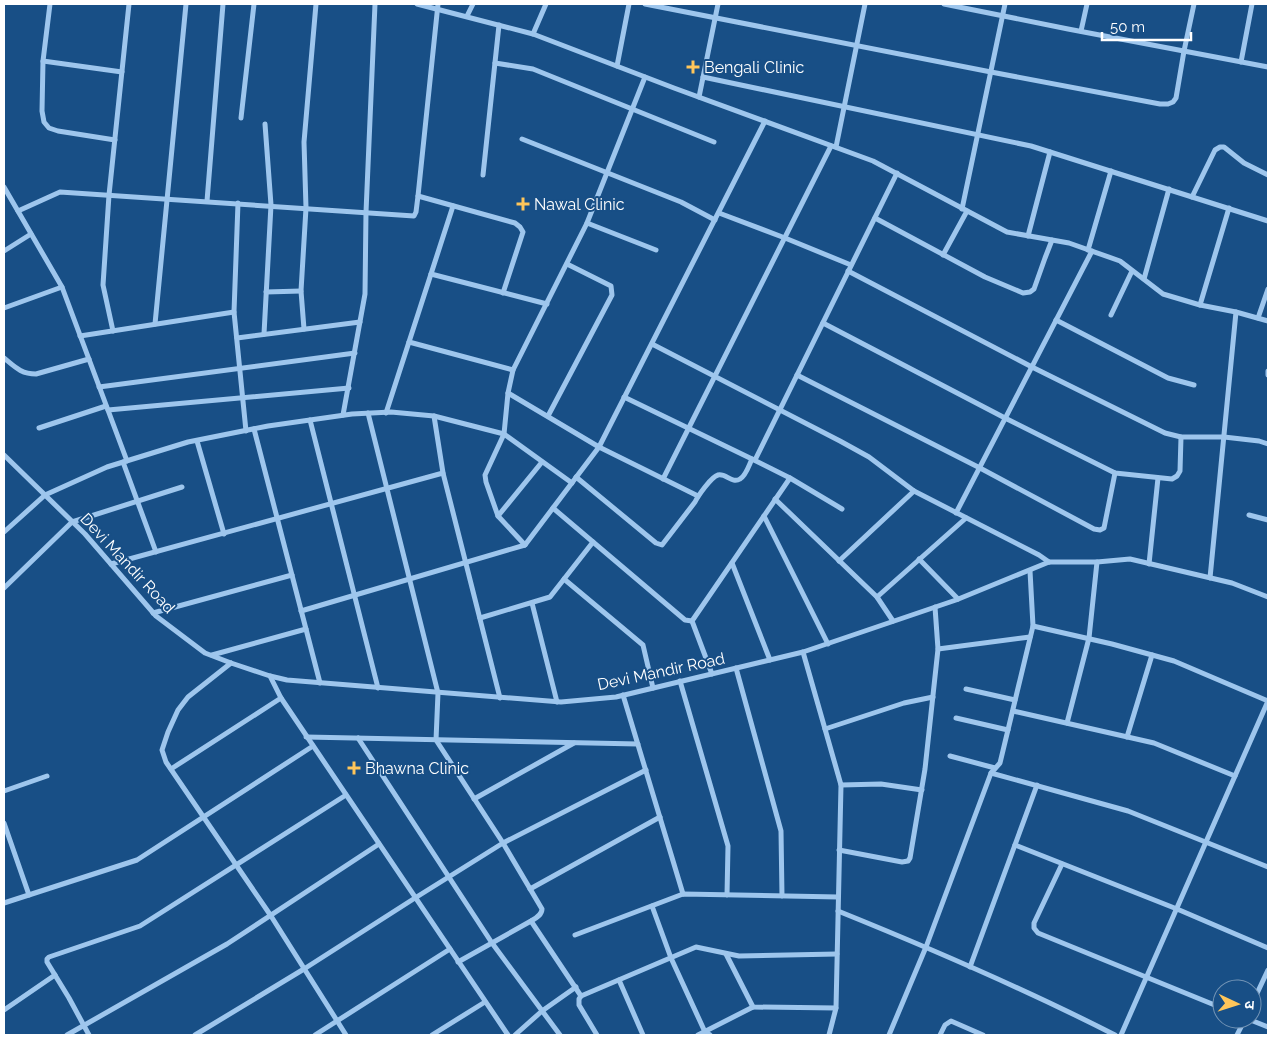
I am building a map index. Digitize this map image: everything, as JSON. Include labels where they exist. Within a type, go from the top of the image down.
[{"type":"street","points":[[50,4],[43,61],[42,111],[44,122],[49,128],[58,131],[115,140]]},
{"type":"street","points":[[113,331],[103,285],[129,4]]},
{"type":"street","points":[[155,324],[186,4]]},
{"type":"street","points":[[206,201],[223,4]]},
{"type":"street","points":[[241,118],[254,4]]},
{"type":"street","points":[[304,329],[301,291],[306,208],[304,142],[316,4]]},
{"type":"street","points":[[343,416],[365,294],[366,212],[376,4]]},
{"type":"street","points":[[417,4],[438,6],[466,16],[533,34],[873,161],[1007,232],[1069,243],[1120,261],[1163,294],[1268,321]]},
{"type":"street","points":[[466,16],[473,4]]},
{"type":"street","points":[[533,34],[546,4]]},
{"type":"street","points":[[617,66],[629,4]]},
{"type":"street","points":[[645,4],[1160,104],[1168,104],[1176,98],[1194,4]]},
{"type":"street","points":[[699,97],[718,4]]},
{"type":"street","points":[[663,479],[784,238],[833,146],[844,106],[865,4]]},
{"type":"street","points":[[944,4],[1268,67]]},
{"type":"street","points":[[943,255],[965,210],[978,134],[1005,4]]},
{"type":"street","points":[[1081,31],[1086,4]]},
{"type":"street","points":[[1241,62],[1252,4]]},
{"type":"street","points":[[18,211],[60,192],[414,216],[418,196],[438,6]]},
{"type":"street","points":[[483,175],[499,25]]},
{"type":"street","points":[[43,61],[122,72]]},
{"type":"street","points":[[495,63],[533,69],[714,142]]},
{"type":"street","points":[[525,545],[498,516],[486,482],[486,475],[504,434],[508,393],[514,370],[587,223],[645,77]]},
{"type":"street","points":[[703,77],[1031,146],[1268,221]]},
{"type":"street","points":[[301,611],[525,545],[599,447],[765,121]]},
{"type":"street","points":[[264,334],[271,205],[265,124]]},
{"type":"street","points":[[522,138],[681,202],[715,220]]},
{"type":"street","points":[[1192,197],[1215,150],[1220,148],[1224,147],[1244,164],[1268,175]]},
{"type":"street","points":[[1028,236],[1050,152]]},
{"type":"street","points":[[956,513],[1090,250],[1110,171]]},
{"type":"street","points":[[576,477],[656,543],[662,545],[716,475],[720,474],[735,481],[743,477],[780,410],[896,173]]},
{"type":"street","points":[[4,187],[62,287],[107,408],[156,552]]},
{"type":"street","points":[[1144,279],[1169,189]]},
{"type":"street","points":[[418,196],[515,223],[520,227],[523,232],[503,293]]},
{"type":"street","points":[[238,203],[234,312],[246,431]]},
{"type":"street","points":[[386,413],[454,206]]},
{"type":"street","points":[[1200,305],[1229,208]]},
{"type":"street","points":[[719,213],[851,266]]},
{"type":"street","points":[[874,218],[985,277],[1023,293],[1034,289],[1052,240]]},
{"type":"street","points":[[587,223],[656,250]]},
{"type":"street","points":[[4,251],[31,234]]},
{"type":"street","points":[[548,416],[612,295],[611,286],[567,264]]},
{"type":"street","points":[[1111,315],[1132,271]]},
{"type":"street","points":[[848,272],[1165,433],[1182,437],[1224,437],[1259,441],[1268,444]]},
{"type":"street","points":[[431,274],[547,304]]},
{"type":"street","points":[[4,308],[62,287]]},
{"type":"street","points":[[1258,318],[1268,289]]},
{"type":"street","points":[[266,292],[301,291]]},
{"type":"street","points":[[80,336],[234,312]]},
{"type":"street","points":[[1210,578],[1236,312]]},
{"type":"street","points":[[1056,320],[1168,378],[1194,385]]},
{"type":"street","points":[[237,338],[360,322]]},
{"type":"street","points":[[823,323],[1115,473],[1172,479],[1180,471],[1182,437]]},
{"type":"street","points":[[409,342],[514,370]]},
{"type":"street","points":[[652,344],[840,441],[869,457],[914,491],[1039,555],[1049,562]]},
{"type":"street","points":[[99,387],[355,353]]},
{"type":"street","points":[[4,358],[17,369],[27,374],[36,374],[89,359]]},
{"type":"street","points":[[797,375],[980,468],[1094,530],[1104,528],[1115,473]]},
{"type":"street","points":[[40,428],[107,408],[349,388]]},
{"type":"street","points":[[508,393],[599,447],[698,496]]},
{"type":"street","points":[[624,397],[754,459],[842,509]]},
{"type":"street","points":[[368,413],[438,693],[436,740],[542,909],[542,913],[531,921],[458,962]]},
{"type":"street","points":[[4,532],[45,495],[107,467],[197,441],[254,429],[368,413],[434,416],[504,434],[572,483]]},
{"type":"street","points":[[434,416],[443,473],[500,698]]},
{"type":"street","points":[[310,420],[378,688]]},
{"type":"street","points":[[254,429],[320,683]]},
{"type":"street","points":[[197,441],[224,534]]},
{"type":"street","name":"Devi Mandir Road","points":[[4,455],[85,534],[153,613],[205,652],[230,663],[287,680],[557,702],[616,697],[803,652],[958,599],[1049,562],[1097,562],[1130,559],[1232,583],[1268,597]]},
{"type":"street","points":[[498,516],[542,462]]},
{"type":"street","points":[[111,564],[443,473]]},
{"type":"street","points":[[692,621],[790,478]]},
{"type":"street","points":[[1149,564],[1158,478]]},
{"type":"street","points":[[4,588],[72,522],[182,487]]},
{"type":"street","points":[[839,561],[914,491]]},
{"type":"street","points":[[775,499],[877,597],[893,621]]},
{"type":"street","points":[[553,508],[685,620],[692,621]]},
{"type":"street","points":[[1248,515],[1268,520]]},
{"type":"street","points":[[764,516],[828,644]]},
{"type":"street","points":[[877,597],[966,518]]},
{"type":"street","points":[[480,618],[550,597],[593,542]]},
{"type":"street","points":[[919,559],[958,599]]},
{"type":"street","points":[[1067,724],[1089,638],[1097,562]]},
{"type":"street","points":[[732,563],[770,660]]},
{"type":"street","points":[[889,1035],[926,947],[991,773],[1000,763],[1033,626],[1030,570]]},
{"type":"street","points":[[153,613],[292,575]]},
{"type":"street","points":[[564,580],[643,645],[653,688]]},
{"type":"street","points":[[532,603],[557,702]]},
{"type":"street","points":[[839,850],[902,862],[908,861],[910,858],[925,769],[938,649],[934,607]]},
{"type":"street","points":[[692,621],[712,674]]},
{"type":"street","points":[[1033,626],[1089,638],[1174,661],[1268,701],[1121,1035]]},
{"type":"street","points":[[212,655],[306,629]]},
{"type":"street","points":[[938,649],[1030,638]]},
{"type":"street","points":[[803,652],[841,785],[836,1008],[829,1035]]},
{"type":"street","points":[[1128,737],[1152,655]]},
{"type":"street","points":[[230,663],[188,697],[178,710],[162,750],[170,769],[237,866],[346,1035]]},
{"type":"street","points":[[736,668],[781,831],[782,896]]},
{"type":"street","points":[[270,676],[281,698],[306,737],[508,1035]]},
{"type":"street","points":[[680,681],[728,846],[727,895]]},
{"type":"street","points":[[966,689],[1015,700]]},
{"type":"street","points":[[623,695],[682,894]]},
{"type":"street","points":[[825,729],[904,703],[933,697]]},
{"type":"street","points":[[170,769],[281,698]]},
{"type":"street","points":[[1012,711],[1154,743],[1235,776]]},
{"type":"street","points":[[956,718],[1008,730]]},
{"type":"street","points":[[306,737],[638,744]]},
{"type":"street","points":[[358,738],[492,943],[560,1035]]},
{"type":"street","points":[[474,799],[575,743]]},
{"type":"street","points":[[4,903],[137,860],[313,746]]},
{"type":"street","points":[[950,756],[995,768]]},
{"type":"street","points":[[195,1035],[503,844],[646,770]]},
{"type":"street","points":[[991,773],[1128,811],[1268,867]]},
{"type":"street","points":[[4,791],[47,776]]},
{"type":"street","points":[[841,785],[882,784],[922,790]]},
{"type":"street","points":[[970,967],[1037,785]]},
{"type":"street","points":[[89,1035],[47,962],[49,957],[140,926],[346,795]]},
{"type":"street","points":[[530,889],[660,817]]},
{"type":"street","points":[[4,823],[30,895]]},
{"type":"street","points":[[67,1035],[227,944],[379,844]]},
{"type":"street","points":[[1015,845],[1177,909],[1268,948]]},
{"type":"street","points":[[1062,864],[1034,922],[1034,928],[1038,933],[1212,1004]]},
{"type":"street","points":[[574,935],[682,894],[838,897]]},
{"type":"street","points":[[652,906],[671,958],[708,1034]]},
{"type":"street","points":[[838,911],[926,947],[1060,1007],[1115,1035]]},
{"type":"street","points":[[531,921],[576,987],[581,996],[579,999],[580,1005],[594,1034]]},
{"type":"street","points":[[581,996],[696,947],[739,956],[837,954]]},
{"type":"street","points":[[315,1035],[450,949]]},
{"type":"street","points":[[726,954],[753,1007]]},
{"type":"street","points":[[1262,983],[1268,970]]},
{"type":"street","points":[[4,1010],[55,974]]},
{"type":"street","points":[[619,980],[643,1035]]},
{"type":"street","points":[[515,1035],[542,1011],[576,987]]},
{"type":"street","points":[[432,1035],[485,1002]]},
{"type":"street","points":[[698,1035],[708,1034],[753,1007],[836,1008]]},
{"type":"street","points":[[940,1035],[945,1025],[950,1021],[984,1035]]},
{"type":"place","name":"Bengali Clinic","points":[[693,67]]},
{"type":"place","name":"Nawal Clinic","points":[[523,204]]},
{"type":"place","name":"Bhawna Clinic","points":[[354,768]]}]
